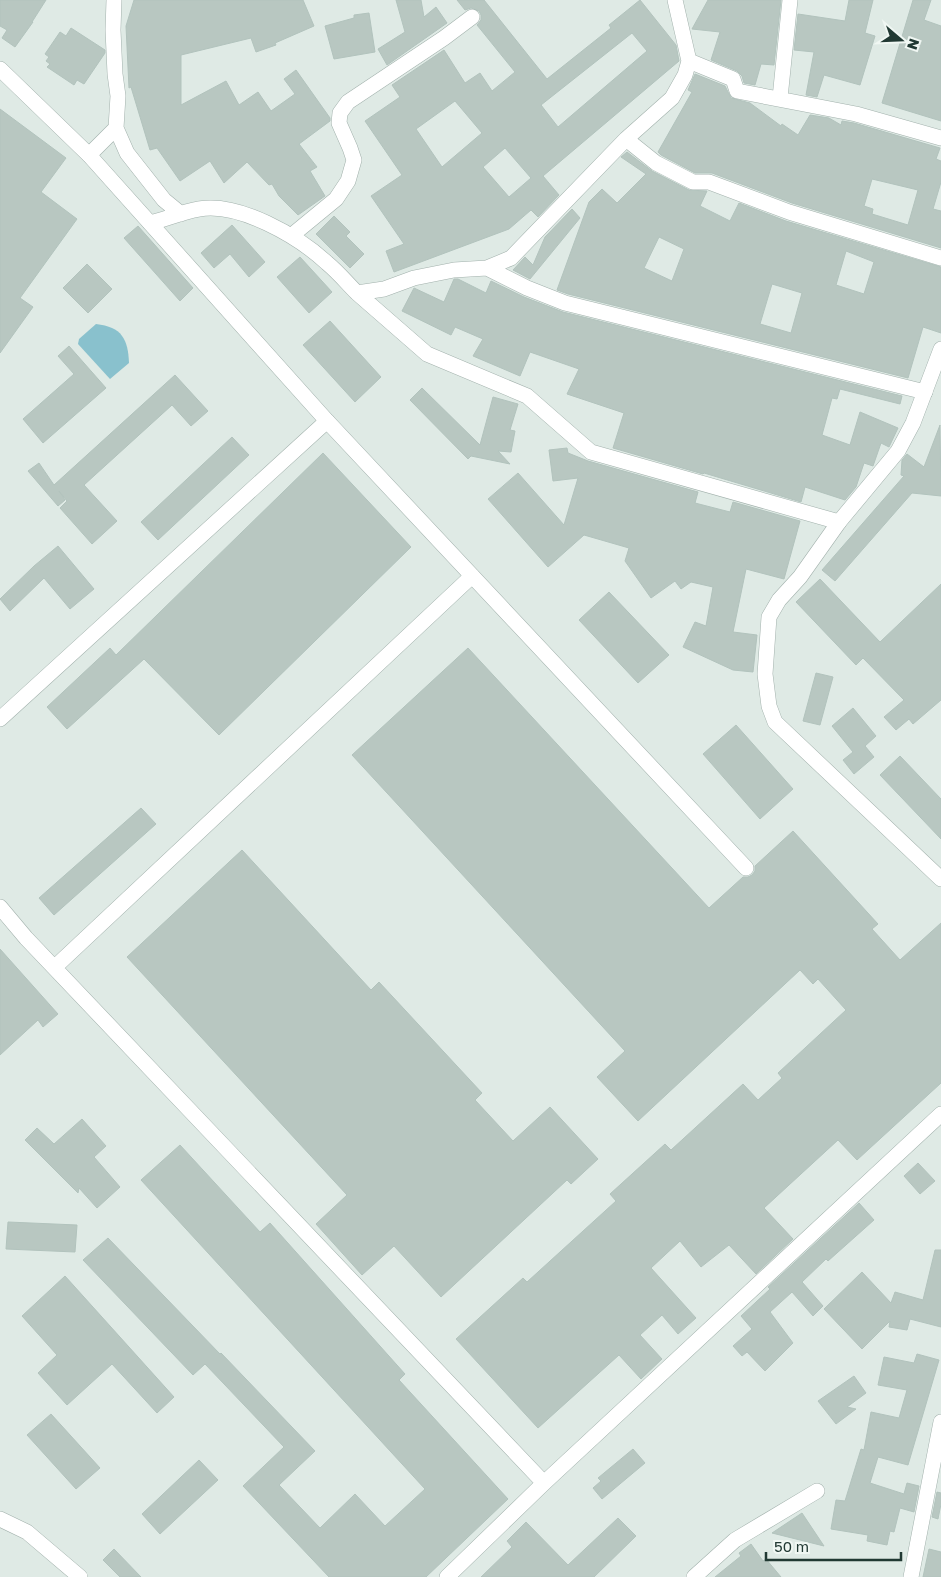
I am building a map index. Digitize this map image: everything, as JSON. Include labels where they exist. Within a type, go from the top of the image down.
[{"type":"street","points":[[114,0],[113,30],[118,96],[116,128],[127,153],[164,200],[181,214]]},
{"type":"street","points":[[357,293],[384,289],[414,278],[454,270],[488,268],[511,258],[626,139],[672,98],[686,75],[689,60],[675,0]]},
{"type":"street","points":[[780,98],[790,0]]},
{"type":"street","points":[[291,236],[336,199],[348,181],[354,160],[339,123],[340,113],[348,102],[472,17]]},
{"type":"street","points":[[689,60],[733,79],[736,91],[856,114],[941,138]]},
{"type":"street","points":[[0,69],[89,155],[328,421],[746,868]]},
{"type":"street","points":[[89,155],[116,128]]},
{"type":"street","points":[[626,139],[656,163],[693,182],[709,182],[789,212],[941,258]]},
{"type":"street","points":[[150,223],[200,209],[233,210],[270,225],[291,236],[326,262],[357,293],[427,354],[527,396],[590,452],[839,522]]},
{"type":"street","points":[[488,268],[527,288],[564,303],[925,392]]},
{"type":"street","points":[[941,349],[913,423],[898,451],[839,522],[800,577],[779,600],[769,618],[766,674],[769,706],[776,722],[941,879]]},
{"type":"street","points":[[0,719],[328,421]]},
{"type":"street","points":[[55,967],[472,576]]},
{"type":"street","points":[[0,907],[26,938],[544,1483]]},
{"type":"street","points":[[447,1577],[544,1483],[941,1114]]},
{"type":"street","points":[[911,1577],[941,1422]]},
{"type":"street","points":[[694,1577],[735,1540],[817,1491]]},
{"type":"street","points":[[0,1520],[27,1532],[80,1577]]},
{"type":"water","points":[[96,324],[118,331],[127,347],[129,363],[110,379],[78,344],[79,339]]},
{"type":"building","points":[[0,0],[46,0],[15,47],[2,38],[7,30],[0,26]]},
{"type":"building","points":[[134,0],[303,0],[314,26],[275,43],[276,45],[256,52],[251,38],[181,55],[181,105],[226,81],[239,105],[258,92],[271,111],[295,94],[284,79],[296,70],[330,118],[330,121],[299,144],[317,167],[310,171],[325,196],[298,215],[279,196],[272,184],[269,185],[247,162],[224,183],[210,161],[180,181],[157,148],[150,150],[131,87],[129,88],[126,26]]},
{"type":"building","points":[[396,0],[421,0],[424,17],[436,7],[447,23],[387,65],[378,49],[405,32]]},
{"type":"building","points":[[457,0],[484,0],[547,79],[611,28],[609,25],[640,0],[676,45],[679,61],[543,176],[559,195],[538,217],[531,210],[509,229],[394,272],[386,251],[404,244],[371,196],[402,175],[365,121],[400,97],[392,85],[444,50],[465,83],[480,73],[492,91],[515,72],[477,25],[481,20],[479,11],[471,8],[465,10]],"holes":[[[632,33],[647,51],[558,127],[541,105]],[[455,101],[482,133],[442,167],[416,129]],[[505,148],[531,178],[509,197],[483,167]]]},
{"type":"building","points":[[708,0],[781,0],[774,65],[761,64],[755,85],[744,83],[742,76],[737,71],[711,60],[720,32],[692,29]]},
{"type":"building","points":[[849,0],[873,0],[865,33],[875,36],[860,85],[824,75],[817,97],[806,95],[814,52],[794,50],[798,14],[845,21]]},
{"type":"building","points":[[913,0],[931,0],[924,20],[941,26],[941,121],[882,103]]},
{"type":"building","points":[[369,13],[375,52],[334,59],[325,26],[354,18],[354,15]]},
{"type":"building","points":[[71,28],[105,50],[105,53],[84,84],[77,80],[74,85],[47,67],[50,64],[46,61],[49,57],[45,54],[60,32],[66,36]]},
{"type":"building","points":[[695,74],[725,86],[731,98],[750,103],[781,126],[782,124],[798,135],[810,115],[829,118],[841,125],[842,121],[854,123],[940,148],[936,159],[941,161],[941,182],[933,209],[941,211],[941,248],[792,203],[712,173],[695,173],[661,155],[658,152],[692,92],[688,90]],"holes":[[[872,179],[918,190],[908,225],[872,214],[873,209],[864,206]]]},
{"type":"building","points":[[0,109],[66,158],[41,192],[77,219],[20,298],[33,307],[0,353]]},
{"type":"building","points":[[627,152],[652,171],[689,190],[707,191],[700,206],[730,221],[739,203],[786,221],[941,267],[941,333],[923,327],[908,378],[557,290],[589,202],[602,189],[617,203],[646,174],[621,157]],"holes":[[[659,237],[684,249],[672,281],[644,268]],[[846,251],[874,262],[864,294],[836,285]],[[772,284],[802,293],[791,333],[760,324]]]},
{"type":"building","points":[[572,209],[580,218],[530,279],[513,270],[525,257],[533,265],[545,237]]},
{"type":"building","points":[[334,216],[350,232],[346,236],[364,254],[350,268],[316,234]]},
{"type":"building","points":[[232,225],[265,262],[249,277],[230,254],[214,268],[201,253]]},
{"type":"building","points":[[138,226],[193,288],[180,301],[124,238]]},
{"type":"building","points":[[300,257],[332,292],[309,313],[277,277]]},
{"type":"building","points":[[87,264],[112,289],[88,313],[63,288]]},
{"type":"building","points":[[454,279],[458,279],[486,293],[491,281],[524,297],[563,312],[902,396],[900,404],[840,389],[837,399],[832,398],[822,435],[850,445],[860,412],[898,428],[889,447],[881,443],[873,466],[864,463],[856,487],[845,500],[805,487],[801,502],[613,448],[624,413],[567,394],[579,369],[530,352],[520,376],[473,356],[483,339],[455,327],[451,335],[402,311],[414,288],[444,302]]},
{"type":"building","points":[[330,321],[381,377],[355,402],[303,345]]},
{"type":"building","points":[[69,346],[106,388],[43,443],[23,419],[74,374],[58,356]]},
{"type":"building","points":[[175,375],[208,411],[191,426],[172,405],[84,485],[117,521],[92,544],[60,508],[67,501],[59,491],[65,500],[58,506],[28,471],[39,463],[54,485]]},
{"type":"building","points":[[422,388],[480,445],[493,397],[518,404],[510,430],[515,431],[511,452],[498,451],[510,464],[471,456],[468,459],[410,400]]},
{"type":"building","points":[[940,425],[941,496],[912,493],[835,581],[822,570],[904,476],[901,475],[902,460],[907,454],[924,467]]},
{"type":"building","points":[[232,437],[249,455],[158,540],[141,522]]},
{"type":"building","points":[[567,448],[568,453],[588,461],[698,492],[695,503],[730,512],[733,502],[800,521],[784,579],[746,569],[733,632],[757,635],[753,672],[733,670],[683,647],[695,622],[706,626],[713,587],[691,582],[681,589],[675,581],[651,598],[625,561],[629,548],[584,535],[548,567],[488,499],[518,473],[564,525],[578,478],[553,481],[549,450]]},
{"type":"building","points":[[323,453],[411,547],[219,735],[144,659],[67,729],[47,707],[110,648],[116,655]]},
{"type":"building","points":[[58,546],[94,589],[70,609],[44,578],[10,611],[0,599]]},
{"type":"building","points":[[820,579],[880,642],[941,584],[941,700],[913,724],[909,719],[896,730],[884,717],[904,700],[863,658],[856,665],[796,602]]},
{"type":"building","points":[[609,592],[669,655],[638,683],[579,620]]},
{"type":"building","points":[[468,648],[709,908],[743,877],[752,875],[755,871],[755,866],[793,831],[878,924],[872,929],[900,960],[941,923],[941,1083],[857,1160],[838,1140],[764,1208],[793,1239],[756,1274],[729,1245],[701,1267],[680,1241],[651,1268],[696,1318],[678,1334],[662,1315],[640,1335],[662,1359],[641,1379],[619,1355],[538,1428],[456,1339],[523,1278],[527,1282],[616,1201],[610,1194],[665,1144],[671,1150],[743,1084],[758,1100],[782,1078],[778,1073],[846,1010],[818,979],[813,984],[800,970],[638,1121],[597,1077],[625,1051],[352,755]]},
{"type":"building","points":[[816,673],[833,677],[820,725],[803,721]]},
{"type":"building","points":[[853,708],[876,736],[865,746],[874,757],[854,774],[843,760],[853,752],[832,726]]},
{"type":"building","points":[[736,725],[793,789],[760,819],[703,754]]},
{"type":"building","points":[[900,756],[941,799],[941,839],[880,775]]},
{"type":"building","points":[[141,808],[156,824],[54,915],[39,898]]},
{"type":"building","points":[[242,850],[371,990],[379,982],[482,1093],[475,1100],[513,1141],[550,1107],[598,1159],[571,1184],[567,1180],[441,1297],[394,1246],[362,1275],[316,1224],[347,1195],[127,957]]},
{"type":"building","points":[[0,949],[58,1014],[43,1027],[38,1020],[0,1055]]},
{"type":"building","points":[[82,1119],[106,1146],[94,1157],[120,1187],[97,1208],[79,1188],[78,1193],[25,1140],[37,1128],[54,1144]]},
{"type":"building","points":[[180,1145],[260,1232],[270,1223],[405,1374],[399,1380],[508,1499],[426,1577],[329,1577],[243,1486],[284,1447],[205,1364],[193,1375],[83,1260],[108,1238],[315,1451],[279,1485],[320,1528],[355,1494],[385,1526],[425,1489],[141,1180]]},
{"type":"building","points":[[918,1163],[935,1181],[920,1194],[904,1176]]},
{"type":"building","points":[[859,1203],[874,1220],[828,1261],[826,1259],[802,1282],[823,1306],[813,1316],[792,1292],[770,1312],[793,1343],[765,1371],[747,1352],[742,1356],[733,1346],[752,1329],[741,1316],[770,1289],[768,1287]]},
{"type":"building","points":[[8,1222],[77,1225],[75,1252],[6,1249]]},
{"type":"building","points":[[935,1250],[941,1250],[941,1327],[910,1319],[907,1330],[889,1327],[890,1321],[862,1349],[824,1309],[862,1272],[891,1303],[895,1292],[923,1300]]},
{"type":"building","points":[[65,1276],[174,1397],[157,1413],[112,1364],[67,1405],[38,1373],[57,1355],[22,1316]]},
{"type":"building","points":[[917,1354],[939,1360],[908,1465],[878,1457],[870,1483],[904,1494],[907,1483],[919,1486],[914,1512],[900,1508],[894,1532],[890,1531],[887,1545],[867,1541],[868,1535],[831,1529],[836,1500],[845,1501],[861,1449],[864,1450],[871,1412],[899,1418],[907,1390],[878,1385],[884,1357],[914,1363]]},
{"type":"building","points":[[854,1376],[866,1393],[847,1407],[856,1409],[836,1424],[818,1401]]},
{"type":"building","points":[[51,1414],[100,1468],[76,1489],[27,1435]]},
{"type":"building","points":[[633,1449],[645,1463],[602,1499],[593,1488],[601,1481],[598,1478]]},
{"type":"building","points":[[199,1460],[218,1480],[160,1534],[142,1514]]},
{"type":"building","points":[[937,1492],[941,1493],[938,1519],[932,1517]]},
{"type":"building","points":[[802,1513],[824,1546],[772,1533]]},
{"type":"building","points":[[618,1518],[636,1536],[594,1577],[481,1577],[512,1547],[507,1541],[526,1522],[568,1565]]},
{"type":"building","points":[[751,1544],[763,1561],[766,1559],[781,1577],[715,1577],[741,1556],[739,1553]]},
{"type":"building","points":[[114,1549],[141,1577],[120,1577],[103,1560]]},
{"type":"building","points":[[929,1549],[941,1552],[941,1577],[923,1577]]}]
